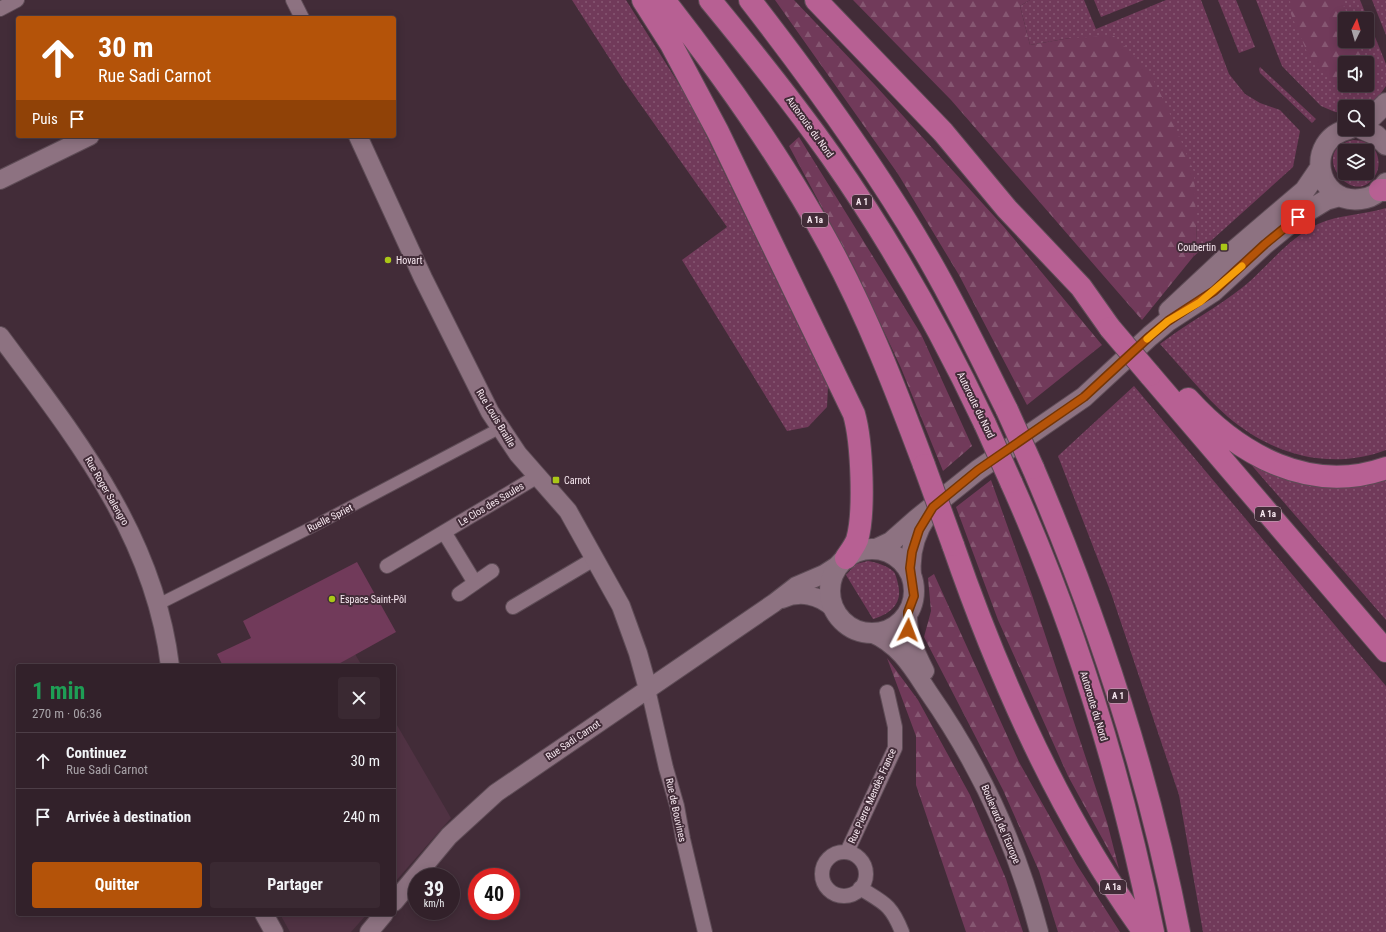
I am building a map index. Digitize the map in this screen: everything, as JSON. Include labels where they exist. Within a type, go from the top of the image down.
[{"type":"highway","points":[[643,0],[671,44],[718,132],[854,414],[860,439],[860,523],[856,541],[842,562]]},
{"type":"highway","name":"A 1a","points":[[664,0],[754,121],[815,220],[865,320],[924,464],[978,613],[1011,692],[1051,779],[1084,841],[1144,932]]},
{"type":"highway","name":"Autoroute du Nord","points":[[710,0],[783,90],[854,190],[939,332],[985,424],[1027,518],[1058,598],[1087,680],[1119,790],[1153,932]]},
{"type":"highway","name":"A 1","points":[[750,0],[833,110],[889,193],[938,275],[1008,410],[1081,586],[1114,684],[1144,787],[1179,932]]},
{"type":"highway","name":"A 1a","points":[[816,0],[925,112],[1007,208],[1114,324],[1155,371],[1386,651]]},
{"type":"highway","points":[[1155,371],[1215,427],[1235,442],[1268,461],[1289,469],[1324,476],[1354,475],[1386,468]]},
{"type":"main road","points":[[1374,115],[1386,103]]},
{"type":"main road","points":[[1374,133],[1386,145]]},
{"type":"main road","points":[[1338,134],[1329,140],[1321,154],[1320,168],[1326,185],[1340,196],[1354,200],[1364,199],[1384,188]]},
{"type":"main road","points":[[1150,336],[1165,315],[1241,244],[1305,190],[1320,168]]},
{"type":"main road","points":[[876,549],[891,542],[978,470],[1084,397],[1150,336],[1168,321],[1214,291],[1265,244],[1298,217],[1326,200],[1340,196]]},
{"type":"main road","points":[[911,574],[904,563],[897,557],[885,551],[876,549],[862,550],[842,562],[833,575],[830,586],[833,608],[846,624],[861,632],[871,633],[890,629],[902,620],[908,612],[914,596],[911,574],[911,557],[915,539],[921,525],[933,507]]},
{"type":"street","points":[[0,9],[17,0]]},
{"type":"street","points":[[293,0],[301,16]]},
{"type":"street","points":[[0,180],[86,138]]},
{"type":"street","name":"Rue Louis Braille","points":[[359,138],[423,278],[461,355],[500,428],[518,454],[570,515],[626,617],[638,652],[648,689]]},
{"type":"street","name":"Rue Roger Salengro","points":[[0,336],[78,443],[101,478],[141,554],[159,604],[166,636],[170,664]]},
{"type":"street","name":"Ruelle Spriet","points":[[159,604],[314,526],[500,428]]},
{"type":"street","name":"Le Clos des Saules","points":[[387,566],[538,476]]},
{"type":"street","points":[[444,532],[475,583]]},
{"type":"street","points":[[513,607],[594,559]]},
{"type":"street","name":"Rue Sadi Carnot","points":[[396,900],[450,836],[478,809],[518,778],[774,603],[796,586],[824,574],[842,562]]},
{"type":"street","points":[[459,594],[492,571]]},
{"type":"street","name":"Rue Sadi Carnot","points":[[774,603],[790,596],[807,595],[820,599],[833,608]]},
{"type":"street","name":"Boulevard de l'Europe","points":[[908,612],[908,630],[910,639],[949,722],[984,785],[1004,827],[1031,903],[1039,932]]},
{"type":"street","name":"Boulevard de l'Europe","points":[[871,633],[886,640],[900,651],[949,722]]},
{"type":"street","name":"Rue de Bouvines","points":[[648,689],[666,768],[678,806],[682,839],[705,932]]},
{"type":"street","name":"Rue Pierre Mendès France","points":[[847,852],[895,748],[895,726],[887,692]]},
{"type":"street","name":"Rue Pierre Mendès France","points":[[847,852],[856,856],[863,863],[865,879],[860,888],[848,895],[838,895],[829,890],[824,882],[822,873],[826,860],[833,854],[847,852]]},
{"type":"street","points":[[860,888],[889,907],[896,917],[902,932]]},
{"type":"street","points":[[265,916],[274,932]]},
{"type":"street","points":[[370,932],[382,916]]},
{"type":"shaded area","points":[[355,654],[361,664],[338,664]]},
{"type":"shaded area","points":[[396,723],[451,818],[396,881]]},
{"type":"shaded area","points":[[281,916],[365,916],[351,932],[290,932]]},
{"type":"green space","points":[[572,0],[626,0],[689,100],[828,387],[827,407],[808,427],[787,431],[682,260],[727,227],[624,81]]},
{"type":"green space","points":[[775,0],[794,0],[875,85],[1004,227],[1102,345],[1027,405],[959,275],[898,174]]},
{"type":"green space","points":[[853,0],[1030,0],[1020,6],[1030,45],[1070,38],[1114,36],[1149,71],[1167,107],[1194,172],[1197,244],[1193,257],[1142,320],[951,100]]},
{"type":"green space","points":[[1030,0],[1084,0],[1096,29],[1166,0],[1201,0],[1229,74],[1245,94],[1260,103],[1280,110],[1300,131],[1293,167],[1193,257],[1197,244],[1196,222],[1070,38],[1030,45],[1020,6]]},
{"type":"green space","points":[[1094,0],[1144,0],[1101,17]]},
{"type":"green space","points":[[1218,0],[1236,0],[1255,47],[1239,53]]},
{"type":"green space","points":[[1256,0],[1360,0],[1365,12],[1338,12],[1338,48],[1374,48],[1374,34],[1386,64],[1386,86],[1374,103],[1374,100],[1338,100],[1338,112],[1321,106],[1282,66]]},
{"type":"green space","points":[[1290,0],[1342,0],[1346,12],[1338,12],[1338,48],[1360,48],[1363,55],[1338,56],[1338,83],[1330,81],[1307,52],[1291,14]]},
{"type":"green space","points":[[1372,0],[1386,0],[1386,35]]},
{"type":"green space","points":[[1260,67],[1316,119],[1312,123],[1260,73]]},
{"type":"green space","points":[[799,137],[921,334],[972,446],[943,471],[901,368],[855,269],[789,146]]},
{"type":"green space","points":[[1353,140],[1363,141],[1368,144],[1344,144]]},
{"type":"green space","points":[[1338,148],[1338,173],[1334,165],[1333,155]]},
{"type":"green space","points":[[1374,149],[1378,159],[1376,174],[1374,176]]},
{"type":"green space","points":[[1344,180],[1371,180],[1367,184],[1357,187],[1347,183]]},
{"type":"green space","points":[[1386,208],[1386,450],[1365,456],[1344,459],[1323,459],[1303,456],[1283,450],[1245,430],[1228,417],[1201,391],[1160,344],[1243,287],[1288,245],[1307,230],[1335,218]]},
{"type":"green space","points":[[1134,386],[1386,686],[1386,932],[1203,932],[1179,795],[1111,593],[1058,456]]},
{"type":"green space","points":[[1248,461],[1386,477],[1386,620]]},
{"type":"green space","points":[[991,480],[1032,595],[1107,822],[1119,869],[1068,776],[998,620],[956,507]]},
{"type":"green space","points":[[868,561],[882,565],[894,572],[899,591],[899,597],[894,607],[885,614],[873,619],[846,575],[856,564]]},
{"type":"green space","name":"Espace Saint-Pôl","points":[[357,562],[396,632],[339,664],[222,664],[217,654],[251,638],[243,621]]},
{"type":"green space","points":[[934,574],[1019,762],[1077,865],[1120,932],[1058,932],[1039,871],[1003,790],[924,637],[931,611],[928,578]]},
{"type":"green space","points":[[887,658],[918,700],[970,795],[1006,879],[1023,932],[966,932],[916,785],[916,736]]},
{"type":"slow traffic","points":[[1147,339],[1168,321],[1200,302],[1242,266]]},
{"type":"place","name":"Coubertin","points":[[1224,247]]},
{"type":"place","name":"Hovart","points":[[388,260]]},
{"type":"place","name":"Carnot","points":[[556,480]]},
{"type":"place","name":"Espace Saint-Pôl","points":[[332,599]]},
{"type":"route","points":[[908,630],[908,612],[914,596],[914,587],[910,568],[912,552],[919,530],[933,507],[978,470],[1039,430],[1084,397],[1121,365],[1150,336],[1168,321],[1200,302],[1214,291],[1265,244],[1298,217]]}]
